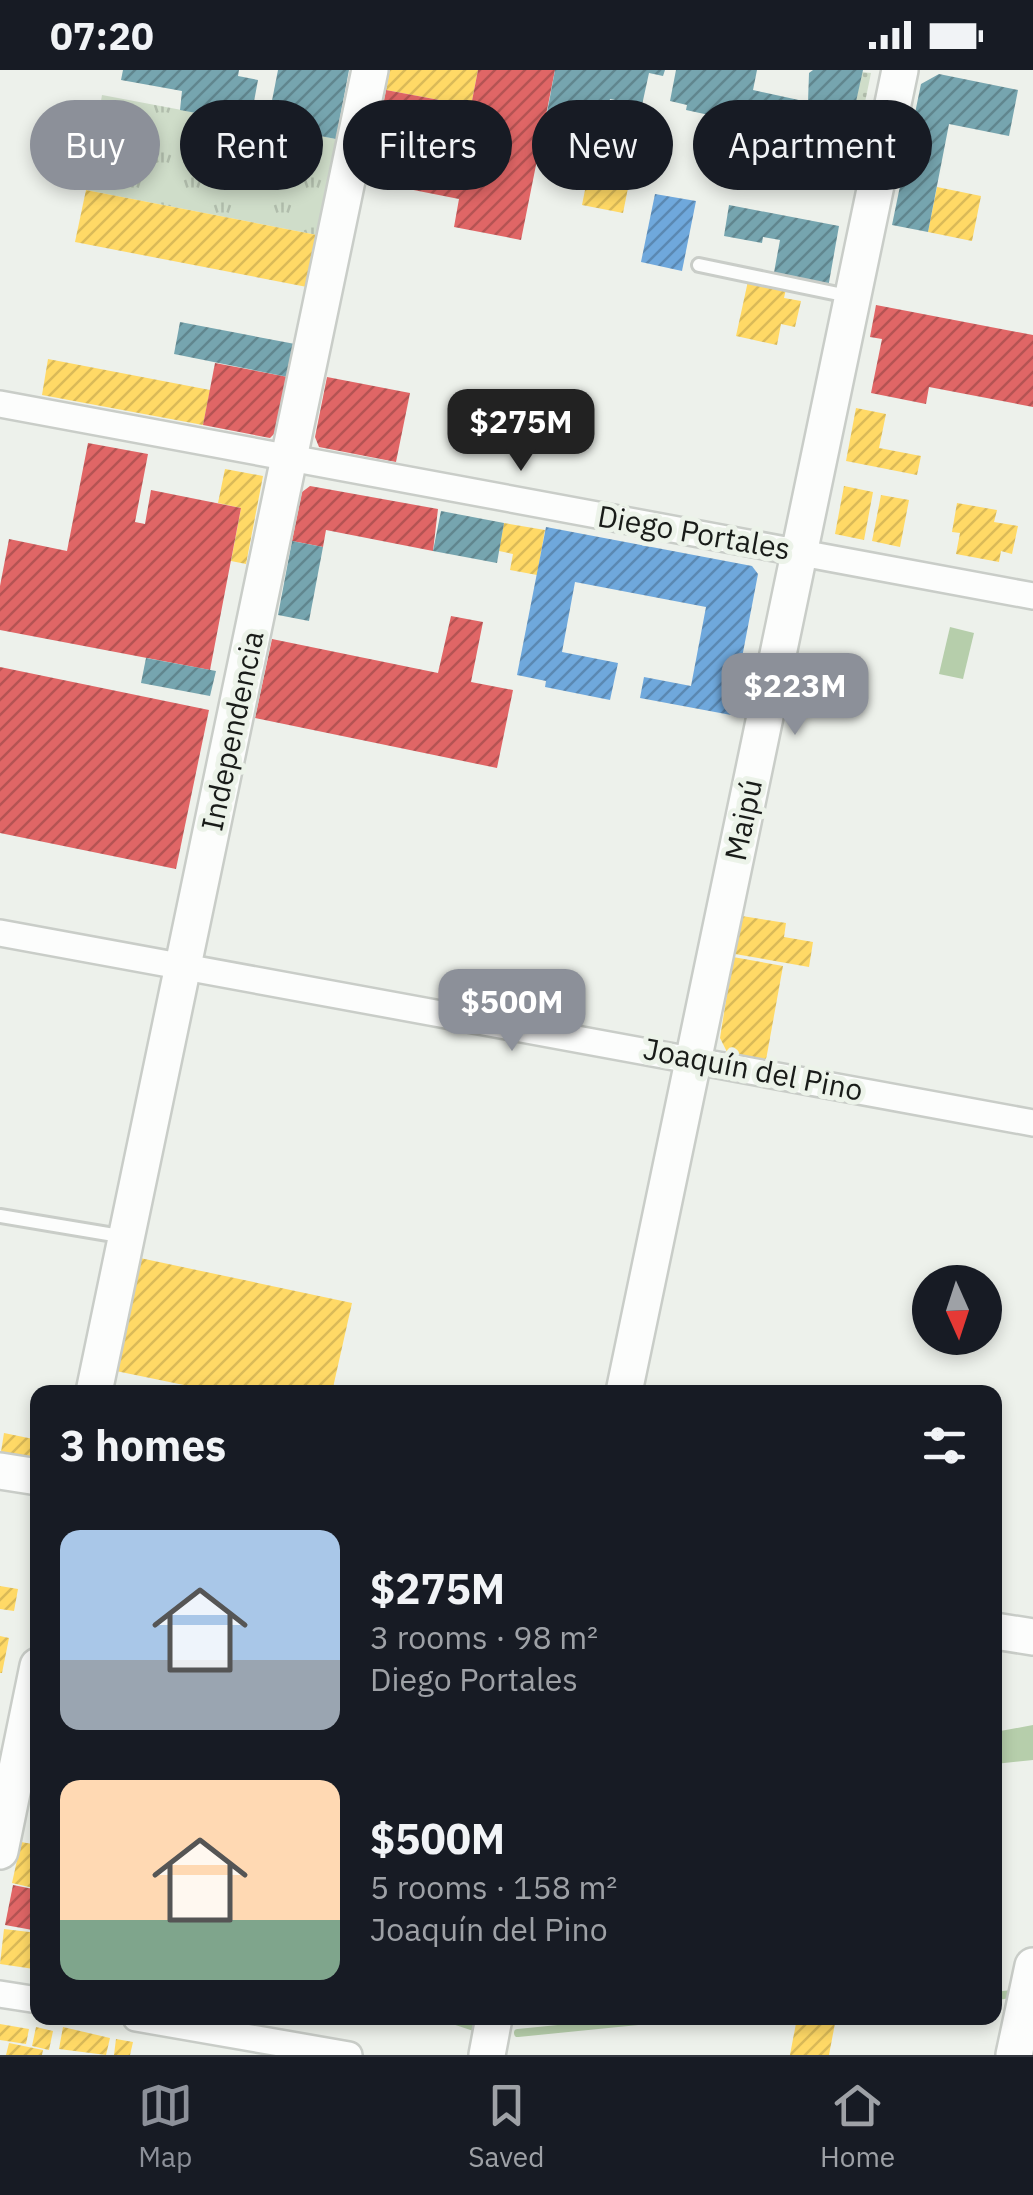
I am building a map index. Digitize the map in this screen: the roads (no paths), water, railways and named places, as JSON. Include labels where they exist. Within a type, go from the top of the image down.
[{"type":"street","name":"Independencia","points":[[95,1385],[370,70]]},
{"type":"street","name":"Maipú","points":[[625,1385],[900,70]]},
{"type":"street","name":"Diego Portales","points":[[0,404],[1033,596]]},
{"type":"street","name":"Joaquín del Pino","points":[[0,934],[1033,1123]]},
{"type":"street","points":[[0,1471],[30,1477]]},
{"type":"street","points":[[1002,1632],[1033,1637]]},
{"type":"street","points":[[0,1851],[30,1703]]},
{"type":"street","points":[[1014,2055],[1033,1966]]},
{"type":"street","points":[[0,1994],[30,1999]]},
{"type":"street","points":[[176,2025],[349,2055]]},
{"type":"street","points":[[486,2055],[492,2025]]},
{"type":"lane","points":[[698,266],[853,297]]},
{"type":"lane","points":[[0,1216],[126,1237]]},
{"type":"waterway","points":[[1002,1995],[1012,1994]]},
{"type":"waterway","points":[[468,2025],[474,2027]]},
{"type":"waterway","points":[[518,2033],[598,2025]]}]
